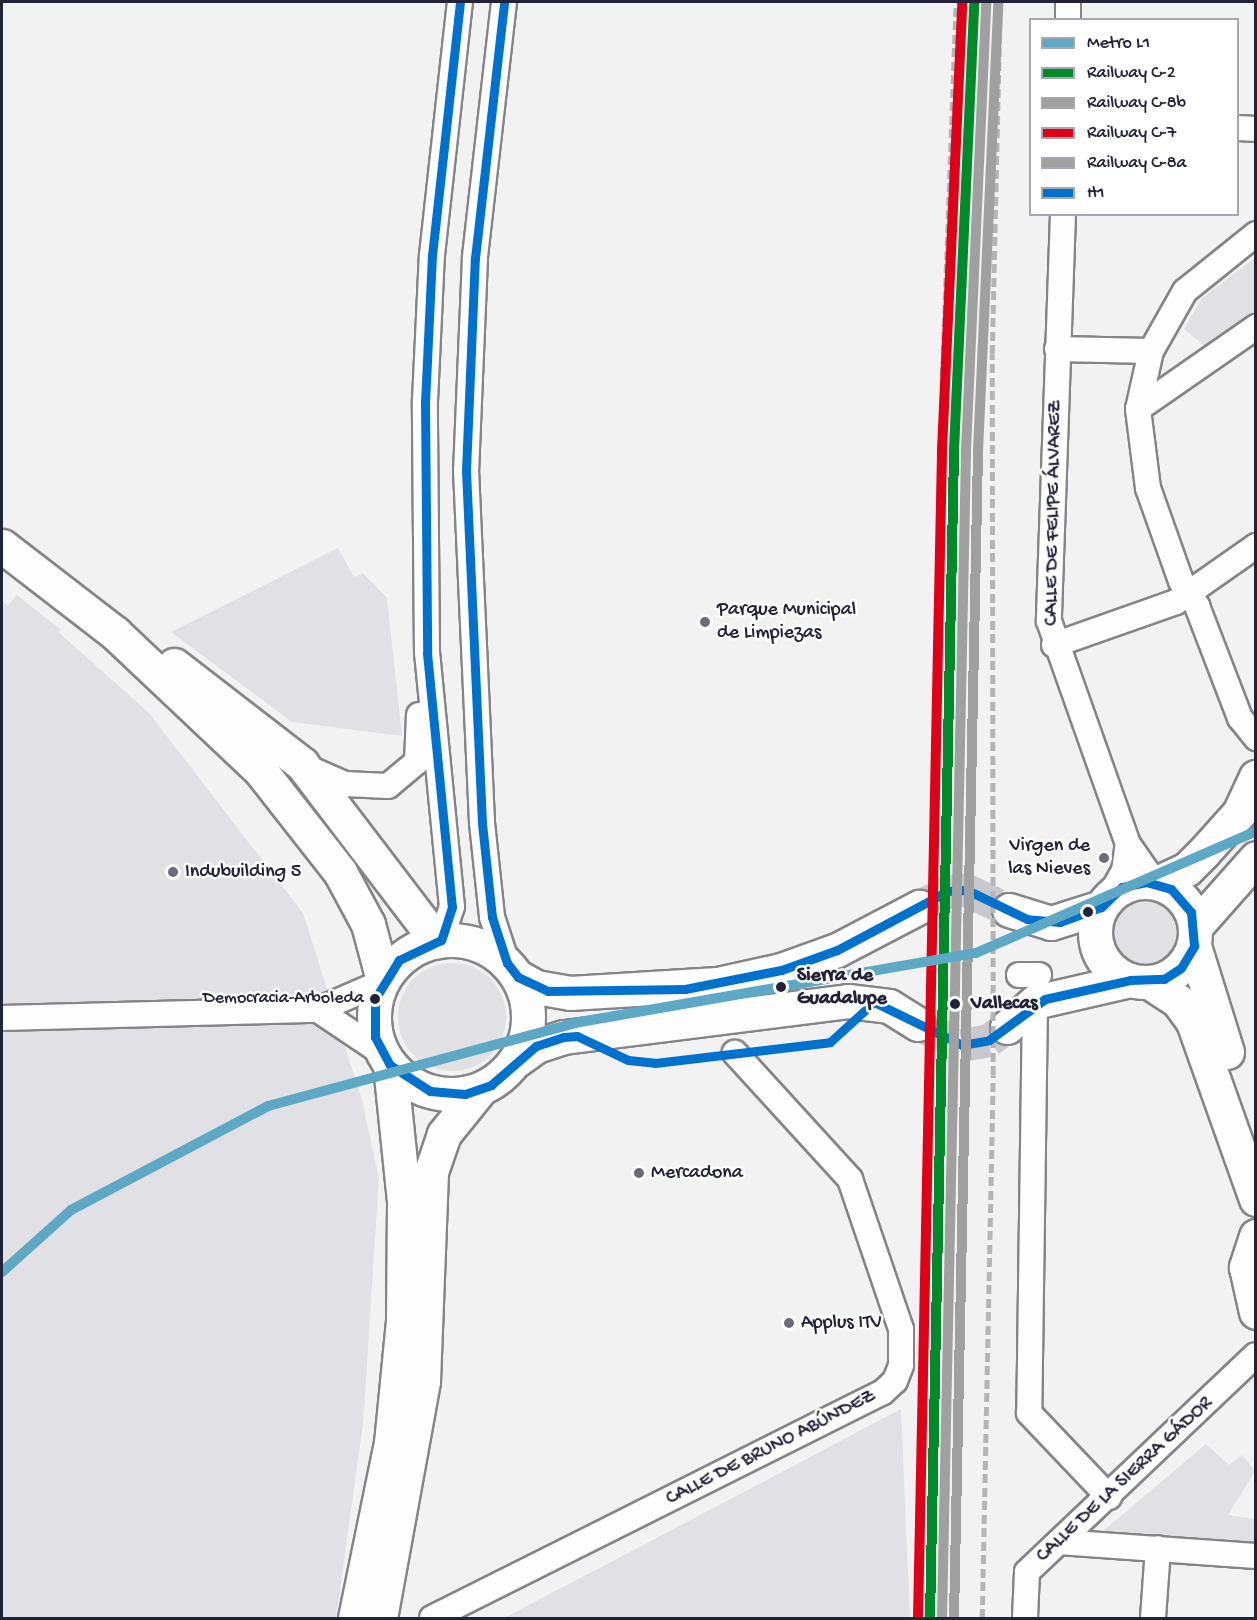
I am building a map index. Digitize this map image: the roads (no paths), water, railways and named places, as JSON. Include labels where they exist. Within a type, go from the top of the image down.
[{"type":"main road","points":[[2,546],[115,633],[260,770],[314,834],[363,911],[383,981]]},
{"type":"main road","points":[[115,633],[156,652],[302,764],[439,941]]},
{"type":"main road","points":[[1156,883],[1196,860],[1239,813],[1256,777]]},
{"type":"main road","points":[[1007,1027],[1031,984],[1139,981],[1181,968],[1194,937],[1256,858]]},
{"type":"main road","points":[[1009,910],[1051,923],[1106,901],[1136,882],[1156,883],[1183,899],[1256,1133]]},
{"type":"main road","points":[[1106,901],[1095,928],[1099,952],[1106,965],[1178,1001],[1193,1022],[1256,1199]]},
{"type":"main road","points":[[356,1618],[391,1443],[403,1320],[404,1201],[386,1059],[373,1021],[383,981],[399,960],[439,941],[476,945],[536,987],[570,993],[717,984],[781,970],[837,950],[919,906]]},
{"type":"main road","points":[[512,970],[529,1020],[517,1060]]},
{"type":"main road","points":[[380,1618],[416,1436],[428,1329],[431,1172],[444,1134],[478,1092],[536,1046],[564,1037],[848,1001],[889,1006],[918,1024]]},
{"type":"main road","points":[[386,1059],[430,1091],[478,1092]]},
{"type":"main road","points":[[1256,1236],[1246,1267],[1256,1312]]},
{"type":"street","points":[[439,941],[452,907],[427,653],[424,425],[431,278],[460,2]]},
{"type":"street","points":[[504,2],[475,258],[466,470],[482,823],[492,917],[512,970]]},
{"type":"street","points":[[1068,2],[1068,18]]},
{"type":"street","points":[[1239,128],[1256,129]]},
{"type":"street","name":"CALLE DE FELIPE ÁLVAREZ","points":[[1062,216],[1048,596],[1054,645],[1128,844],[1156,883]]},
{"type":"street","points":[[1256,234],[1189,286],[1151,351],[1138,409],[1148,488],[1240,717],[1256,738]]},
{"type":"street","points":[[1138,409],[1256,327]]},
{"type":"street","points":[[1057,349],[1151,351]]},
{"type":"street","points":[[1054,645],[1190,594],[1256,546]]},
{"type":"street","points":[[302,764],[326,778],[367,787],[388,786],[409,772],[420,750],[418,701],[427,653]]},
{"type":"street","points":[[1106,901],[1124,871],[1128,844]]},
{"type":"street","points":[[2,1018],[318,1010],[383,981]]},
{"type":"street","points":[[1031,984],[1029,1413],[1109,1497]]},
{"type":"street","points":[[318,1010],[386,1059]]},
{"type":"street","name":"CALLE DE BRUNO ABÚNDEZ","points":[[432,1618],[883,1392],[895,1381],[901,1365],[901,1329],[850,1179],[742,1062]]},
{"type":"street","name":"CALLE DE LA SIERRA GÁDOR","points":[[1025,1618],[1027,1572],[1109,1497],[1256,1355]]},
{"type":"street","points":[[1059,1542],[1256,1556]]},
{"type":"street","points":[[1153,1618],[1158,1548]]},
{"type":"tunnel","points":[[919,907],[948,891],[967,890],[1009,910]]},
{"type":"tunnel","points":[[918,1024],[962,1045],[989,1040],[1007,1027]]},
{"type":"railway","points":[[918,1618],[943,354],[956,2]]},
{"type":"railway","points":[[982,1618],[993,1075],[992,354],[1000,2]]},
{"type":"metro line","name":"L1","points":[[2,1272],[71,1210],[268,1106],[580,1022],[976,953],[1256,831]]},
{"type":"rail line","name":"C-7","points":[[918,1618],[942,450],[962,2]]},
{"type":"rail line","name":"C-2","points":[[930,1618],[954,450],[974,2]]},
{"type":"rail line","name":"C-8b","points":[[942,1618],[966,450],[986,3]]},
{"type":"rail line","name":"C-8a","points":[[954,1618],[978,451],[998,3]]},
{"type":"place","name":"Parque Municipal de Limpiezas","points":[[705,622]]},
{"type":"place","name":"Virgen de las Nieves","points":[[1104,858]]},
{"type":"place","name":"Indubuilding 5","points":[[173,872]]},
{"type":"place","name":"Sierra de Guadalupe","points":[[781,987]]},
{"type":"place","name":"Democracia-Arboleda","points":[[375,999]]},
{"type":"place","name":"Vallecas","points":[[955,1004]]},
{"type":"place","name":"Mercadona","points":[[639,1173]]},
{"type":"place","name":"Applus ITV","points":[[789,1323]]}]
